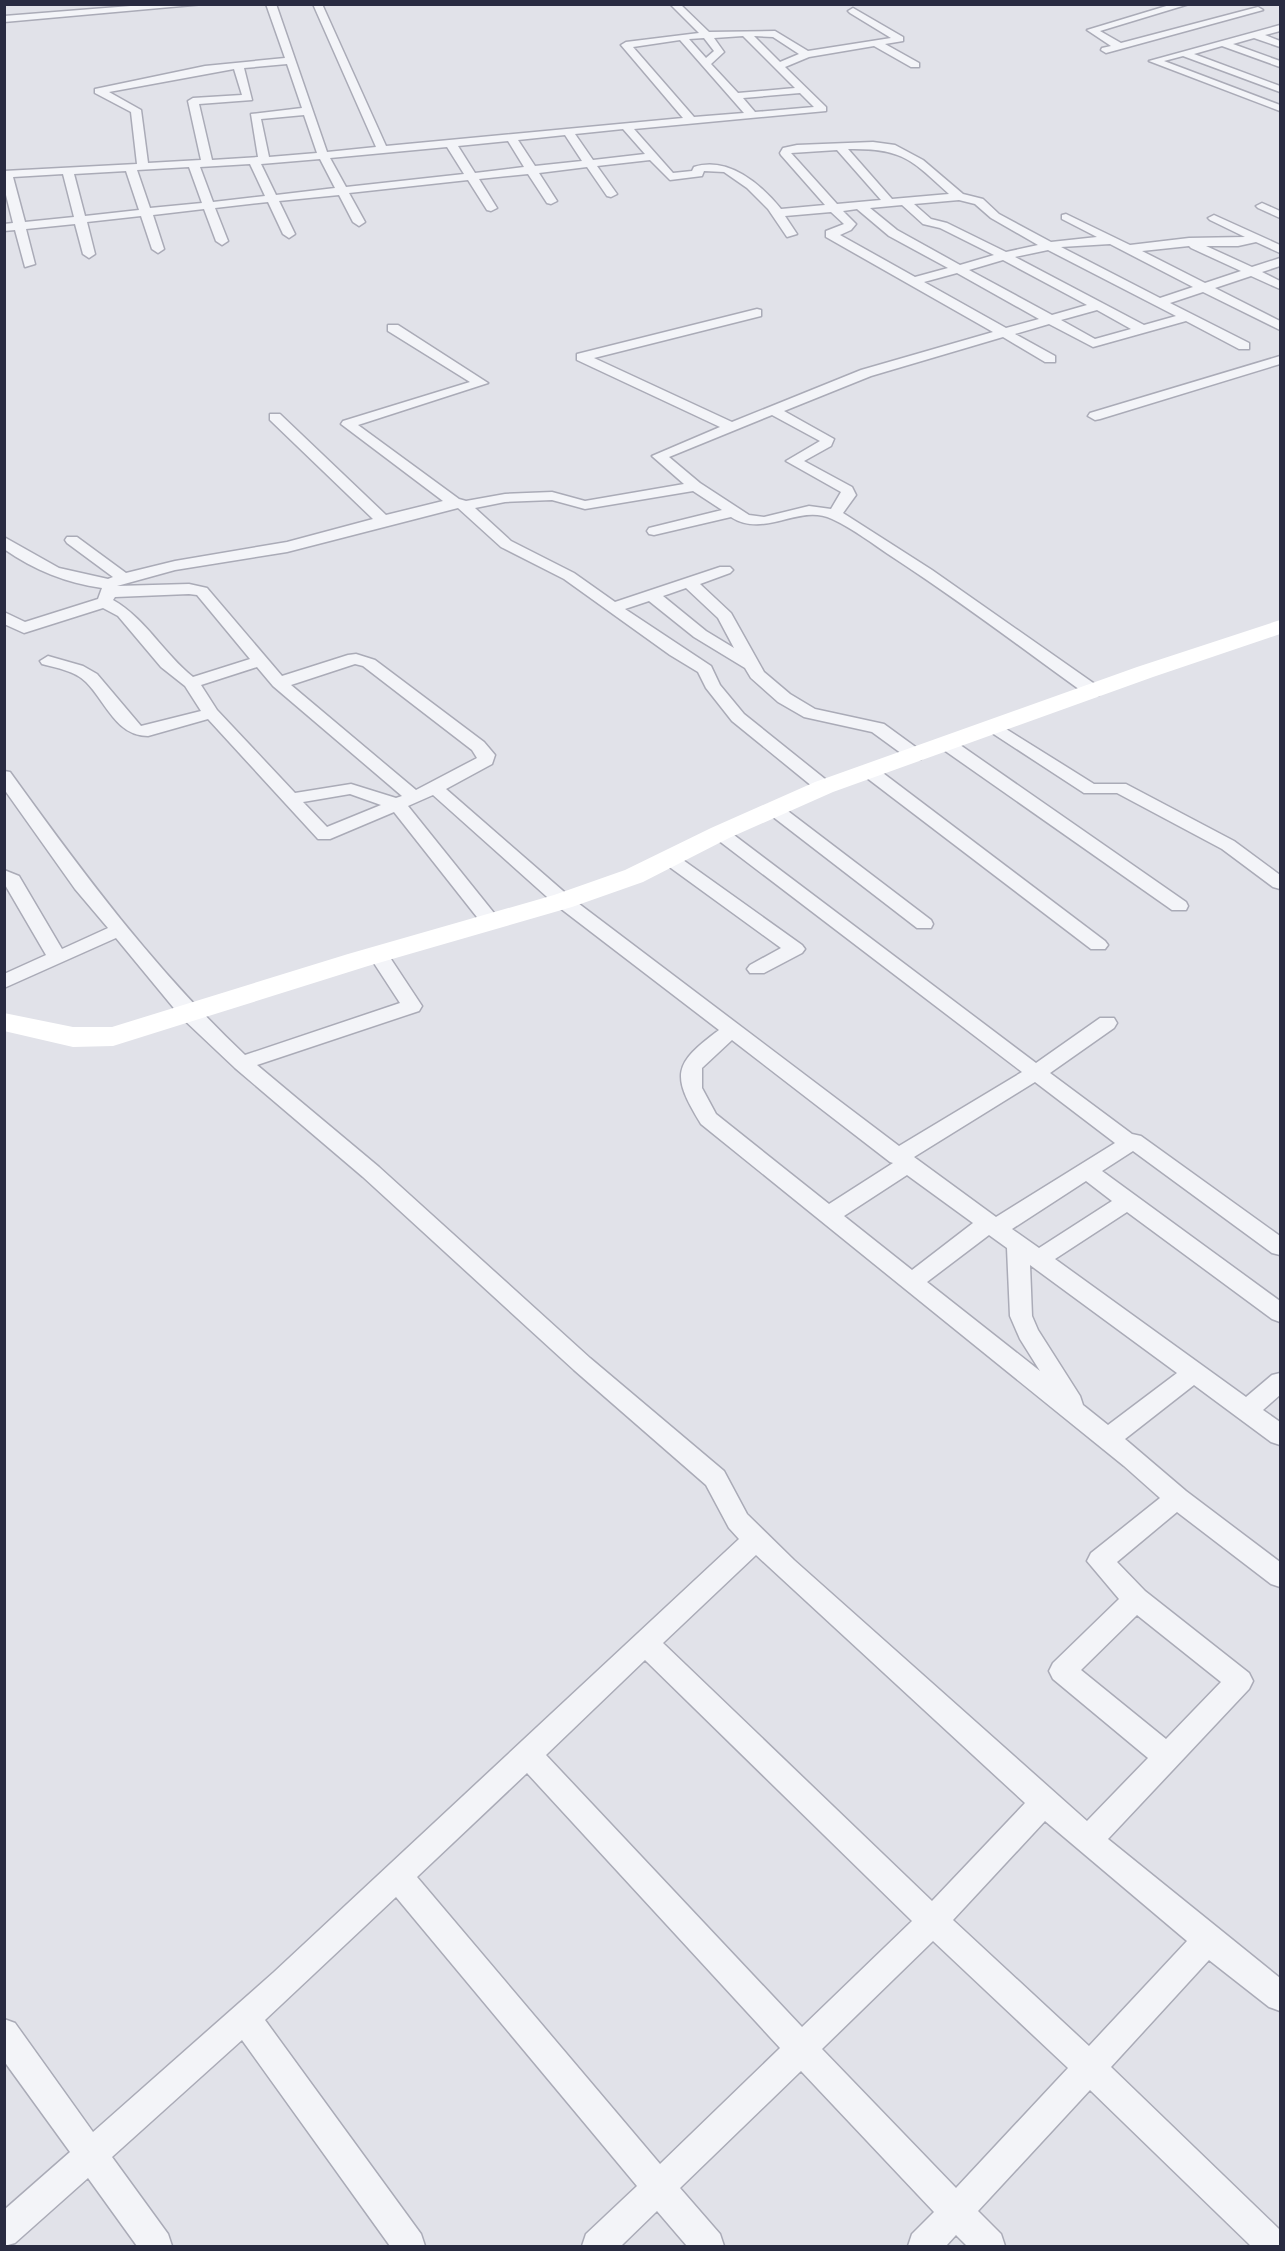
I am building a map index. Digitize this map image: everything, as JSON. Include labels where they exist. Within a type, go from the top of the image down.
[{"type":"street","points":[[45,4],[49,15]]},
{"type":"street","points":[[4,19],[200,4]]},
{"type":"street","points":[[271,4],[323,155],[359,222]]},
{"type":"street","points":[[317,4],[382,149]]},
{"type":"street","points":[[674,4],[707,35],[719,52],[706,63]]},
{"type":"street","points":[[1119,46],[1092,30],[1185,4]]},
{"type":"street","points":[[1244,5],[1269,14]]},
{"type":"street","points":[[1106,50],[1258,10]]},
{"type":"street","points":[[777,65],[806,54],[900,39],[853,11]]},
{"type":"street","points":[[1281,28],[1154,61],[1281,108]]},
{"type":"street","points":[[29,264],[6,174],[207,164],[323,155],[690,119],[822,109],[745,33]]},
{"type":"street","points":[[690,119],[626,45],[682,37],[773,33],[806,54]]},
{"type":"street","points":[[1254,35],[1281,44]]},
{"type":"street","points":[[682,37],[752,115]]},
{"type":"street","points":[[875,43],[915,65]]},
{"type":"street","points":[[1222,43],[1281,64]]},
{"type":"street","points":[[1183,53],[1281,89]]},
{"type":"street","points":[[158,249],[146,213],[137,168],[136,110],[99,91],[206,69],[290,61]]},
{"type":"street","points":[[207,164],[193,101],[248,98],[238,65]]},
{"type":"street","points":[[1242,92],[1281,81]]},
{"type":"street","points":[[735,96],[803,90]]},
{"type":"street","points":[[289,234],[273,200],[259,160],[255,116],[308,111]]},
{"type":"street","points":[[626,126],[650,157],[671,178],[698,174],[699,168],[727,169],[741,182],[758,191],[778,213],[791,234]]},
{"type":"street","points":[[567,131],[611,194]]},
{"type":"street","points":[[511,137],[551,201]]},
{"type":"street","points":[[450,142],[491,208]]},
{"type":"street","points":[[959,197],[936,176],[892,147],[797,148],[787,150],[785,153],[850,226],[830,234],[1050,359]]},
{"type":"street","points":[[841,148],[890,204]]},
{"type":"street","points":[[4,228],[650,157]]},
{"type":"street","points":[[193,164],[222,241]]},
{"type":"street","points":[[68,171],[89,254]]},
{"type":"street","points":[[778,213],[959,197],[979,201],[995,216],[1244,346]]},
{"type":"street","points":[[905,202],[927,222],[943,225],[1142,329]]},
{"type":"street","points":[[1262,206],[1281,214]]},
{"type":"street","points":[[861,207],[893,233],[1093,343],[1186,316],[1218,319]]},
{"type":"street","points":[[1066,217],[1281,326]]},
{"type":"street","points":[[1214,218],[1281,249]]},
{"type":"street","points":[[1176,235],[1281,285]]},
{"type":"street","points":[[1127,249],[1188,242],[1230,243],[1258,238]]},
{"type":"street","points":[[915,281],[1050,246],[1084,240],[1111,241]]},
{"type":"street","points":[[1160,302],[1281,262]]},
{"type":"street","points":[[1093,691],[927,573],[835,514],[809,510],[754,522],[732,512],[695,486],[659,456],[866,373],[1049,318],[1097,306]]},
{"type":"street","points":[[732,427],[582,357],[758,313]]},
{"type":"street","points":[[1234,317],[1264,318]]},
{"type":"street","points":[[393,328],[481,383],[348,424],[460,504],[506,544],[533,560],[569,576],[612,608],[705,669],[708,684],[725,706],[824,787]]},
{"type":"street","points":[[1095,416],[1281,360]]},
{"type":"street","points":[[772,410],[827,439],[826,443],[793,461],[848,490],[849,495],[835,514]]},
{"type":"street","points":[[275,417],[383,520]]},
{"type":"street","points":[[4,636],[164,567],[244,557],[289,547],[383,520],[460,504],[505,498],[552,496],[585,505],[695,486]]},
{"type":"street","points":[[654,531],[732,512]]},
{"type":"street","points":[[72,540],[112,589],[124,613],[167,664],[191,683],[211,713],[324,835],[435,788],[486,760],[486,755],[478,746],[369,663],[348,660],[279,683]]},
{"type":"street","points":[[5,542],[41,568],[112,589],[200,590],[279,683],[406,800],[490,922]]},
{"type":"street","points":[[612,608],[725,570]]},
{"type":"street","points":[[689,582],[725,616],[751,665],[769,686],[796,706],[825,718],[878,728],[915,755]]},
{"type":"street","points":[[652,595],[700,633],[751,665]]},
{"type":"street","points":[[4,618],[24,628]]},
{"type":"street","points":[[4,1022],[74,1037],[113,1036],[378,954],[563,901],[634,876],[720,833],[824,787],[1281,627]]},
{"type":"street","points":[[48,661],[77,669],[91,677],[131,727],[138,730],[148,731],[211,713]]},
{"type":"street","points":[[191,683],[259,661]]},
{"type":"street","points":[[995,727],[1090,789],[1120,788],[1228,845],[1281,883]]},
{"type":"street","points":[[947,744],[1179,906]]},
{"type":"street","points":[[263,768],[326,792]]},
{"type":"street","points":[[870,771],[1098,945]]},
{"type":"street","points":[[4,776],[82,885],[189,1013],[242,1063],[371,1172],[582,1364],[715,1478],[738,1521],[785,1568],[1088,1840],[1207,1941],[1281,1996]]},
{"type":"street","points":[[435,788],[563,901],[903,1160],[1281,1435]]},
{"type":"street","points":[[291,799],[351,789],[406,800]]},
{"type":"street","points":[[774,809],[924,924]]},
{"type":"street","points":[[720,833],[1130,1144]]},
{"type":"street","points":[[669,859],[795,949],[757,969]]},
{"type":"street","points":[[4,875],[12,880],[58,959]]},
{"type":"street","points":[[4,982],[119,930]]},
{"type":"street","points":[[242,1063],[412,1006],[378,954]]},
{"type":"street","points":[[827,1216],[903,1160],[1107,1023]]},
{"type":"street","points":[[732,1030],[695,1059],[690,1069],[689,1081],[708,1119],[1108,1439],[1177,1498],[1281,1576]]},
{"type":"street","points":[[911,1282],[993,1226],[1134,1141],[1281,1246]]},
{"type":"street","points":[[1087,1171],[1281,1312]]},
{"type":"street","points":[[1038,1259],[1128,1201]]},
{"type":"street","points":[[1018,1244],[1021,1316],[1033,1341],[1082,1418]]},
{"type":"street","points":[[1108,1439],[1195,1372]]},
{"type":"street","points":[[1247,1410],[1281,1382]]},
{"type":"street","points":[[1088,1840],[1240,1681],[1136,1599],[1100,1561],[1177,1498]]},
{"type":"street","points":[[4,2232],[244,2018],[756,1539]]},
{"type":"street","points":[[1136,1599],[1062,1671],[1166,1756]]},
{"type":"street","points":[[645,1643],[1274,2247]]},
{"type":"street","points":[[527,1754],[989,2247]]},
{"type":"street","points":[[598,2247],[933,1921],[1045,1801]]},
{"type":"street","points":[[397,1876],[708,2247]]},
{"type":"street","points":[[924,2247],[1207,1941]]},
{"type":"street","points":[[244,2018],[409,2247]]},
{"type":"street","points":[[4,2034],[156,2247]]}]
